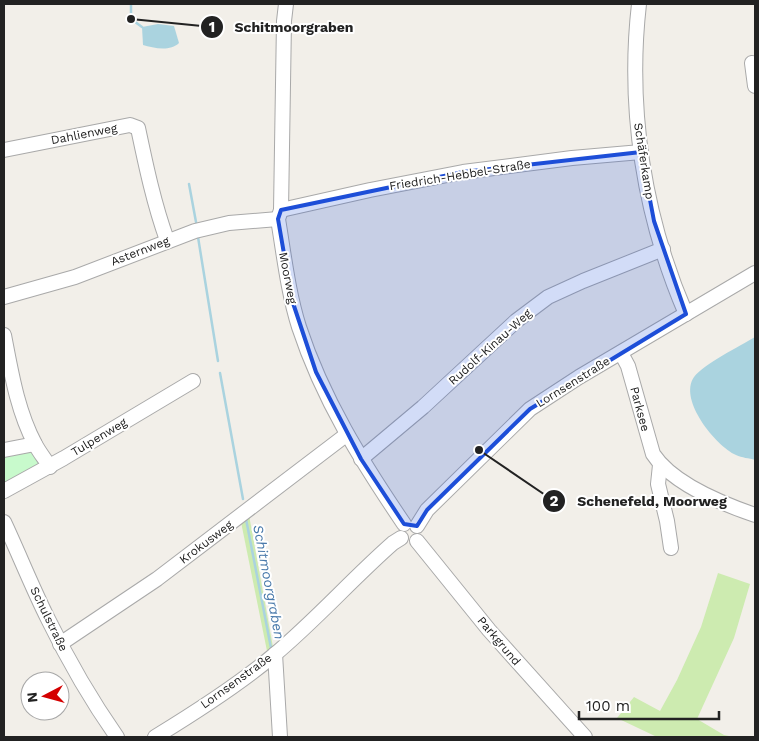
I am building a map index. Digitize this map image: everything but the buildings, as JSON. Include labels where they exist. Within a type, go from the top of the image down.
[{"type":"street","name":"Moorweg","points":[[286,4],[284,21],[280,214],[292,300],[299,328],[319,379],[346,435],[361,459],[411,525]]},
{"type":"street","name":"Schäferkamp","points":[[639,4],[635,74],[641,152],[654,221],[686,314]]},
{"type":"street","points":[[752,64],[755,86]]},
{"type":"street","name":"Dahlienweg","points":[[4,150],[130,125],[138,128],[154,204],[167,240]]},
{"type":"street","name":"Friedrich-Hebbel-Straße","points":[[280,214],[370,190],[463,172],[572,158],[641,152]]},
{"type":"street","name":"Asternweg","points":[[4,296],[75,277],[167,240],[211,226],[280,214]]},
{"type":"street","name":"Rudolf-Kinau-Weg","points":[[361,459],[423,407],[516,321],[548,298],[583,281],[663,250]]},
{"type":"street","name":"Lornsenstraße","points":[[411,525],[530,409],[578,377],[755,273]]},
{"type":"street","points":[[4,335],[18,401],[35,444],[50,466]]},
{"type":"street","name":"Parksee","points":[[621,353],[628,366],[652,454],[660,465],[724,504],[755,515]]},
{"type":"street","name":"Tulpenweg","points":[[4,492],[193,381]]},
{"type":"street","name":"Krokusweg","points":[[60,644],[157,579],[346,435]]},
{"type":"street","points":[[4,450],[35,444]]},
{"type":"street","name":"Parksee","points":[[660,465],[658,484],[671,548]]},
{"type":"street","name":"Schulstraße","points":[[4,522],[28,578],[60,644],[117,737]]},
{"type":"street","points":[[411,525],[421,535],[417,541],[408,544],[401,538],[400,529],[411,525]]},
{"type":"street","name":"Lornsenstraße","points":[[155,737],[232,686],[275,654],[392,542],[401,538]]},
{"type":"street","name":"Parkgrund","points":[[417,541],[489,630],[585,737]]},
{"type":"street","points":[[275,654],[280,737]]},
{"type":"highlighted area","points":[[641,152],[654,221],[686,314],[530,409],[427,510],[417,526],[404,524],[361,459],[316,372],[292,300],[278,219],[281,210],[463,172]]},
{"type":"green space","points":[[31,450],[39,462],[38,467],[4,487],[4,454]]},
{"type":"green space","points":[[249,515],[273,647],[267,651],[241,522]]},
{"type":"green space","points":[[718,573],[750,584],[734,638],[697,719],[724,735],[734,737],[657,737],[617,718],[634,697],[660,711],[677,680],[701,627]]},
{"type":"water","points":[[158,24],[174,26],[179,43],[171,48],[156,48],[143,45],[142,27]]},
{"type":"water","points":[[755,337],[755,460],[738,456],[728,450],[710,432],[701,421],[695,409],[690,387],[694,377],[699,372]]},
{"type":"waterway","name":"Schitmoorgraben","points":[[131,4],[131,19],[142,27]]},
{"type":"waterway","name":"Schitmoorgraben","points":[[189,184],[196,222]]},
{"type":"waterway","name":"Schitmoorgraben","points":[[198,237],[218,361]]},
{"type":"waterway","name":"Schitmoorgraben","points":[[220,373],[243,499]]},
{"type":"waterway","name":"Schitmoorgraben","points":[[246,519],[271,648]]},
{"type":"place","name":"Schitmoorgraben","points":[[131,19]]},
{"type":"place","name":"Schenefeld, Moorweg","points":[[479,450]]}]
